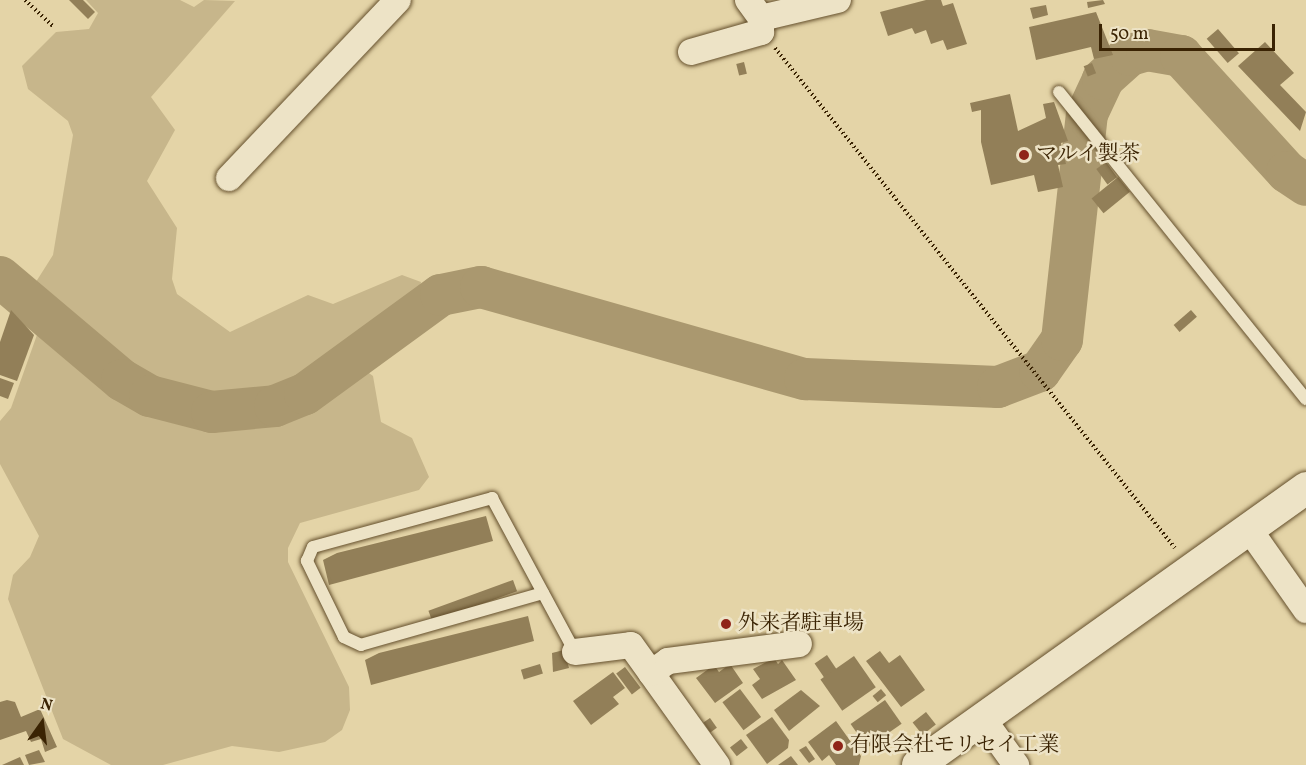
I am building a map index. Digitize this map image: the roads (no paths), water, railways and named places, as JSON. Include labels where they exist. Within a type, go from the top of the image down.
[{"type":"street","points":[[229,178],[398,0]]},
{"type":"street","points":[[692,52],[756,16],[838,0]]},
{"type":"street","points":[[918,765],[1306,488]]},
{"type":"street","points":[[1249,529],[1306,610]]},
{"type":"street","points":[[651,673],[668,661],[799,644]]},
{"type":"street","points":[[575,652],[631,645],[717,765]]},
{"type":"street","points":[[983,719],[1016,765]]},
{"type":"lane","points":[[1059,92],[1306,399]]},
{"type":"lane","points":[[543,593],[361,645],[344,637],[307,561],[313,547],[492,498],[575,652]]},
{"type":"waterway","points":[[0,277],[122,380],[150,396],[212,412],[275,406],[305,394],[441,295],[481,287],[805,379],[998,387],[1040,371],[1062,340],[1087,114],[1103,79],[1130,55],[1147,50],[1181,56],[1287,172],[1306,185]]},
{"type":"place","name":"マルイ製茶","points":[[1024,155]]},
{"type":"place","name":"外来者駐車場","points":[[726,624]]},
{"type":"place","name":"有限会社モリセイ工業","points":[[838,746]]}]
